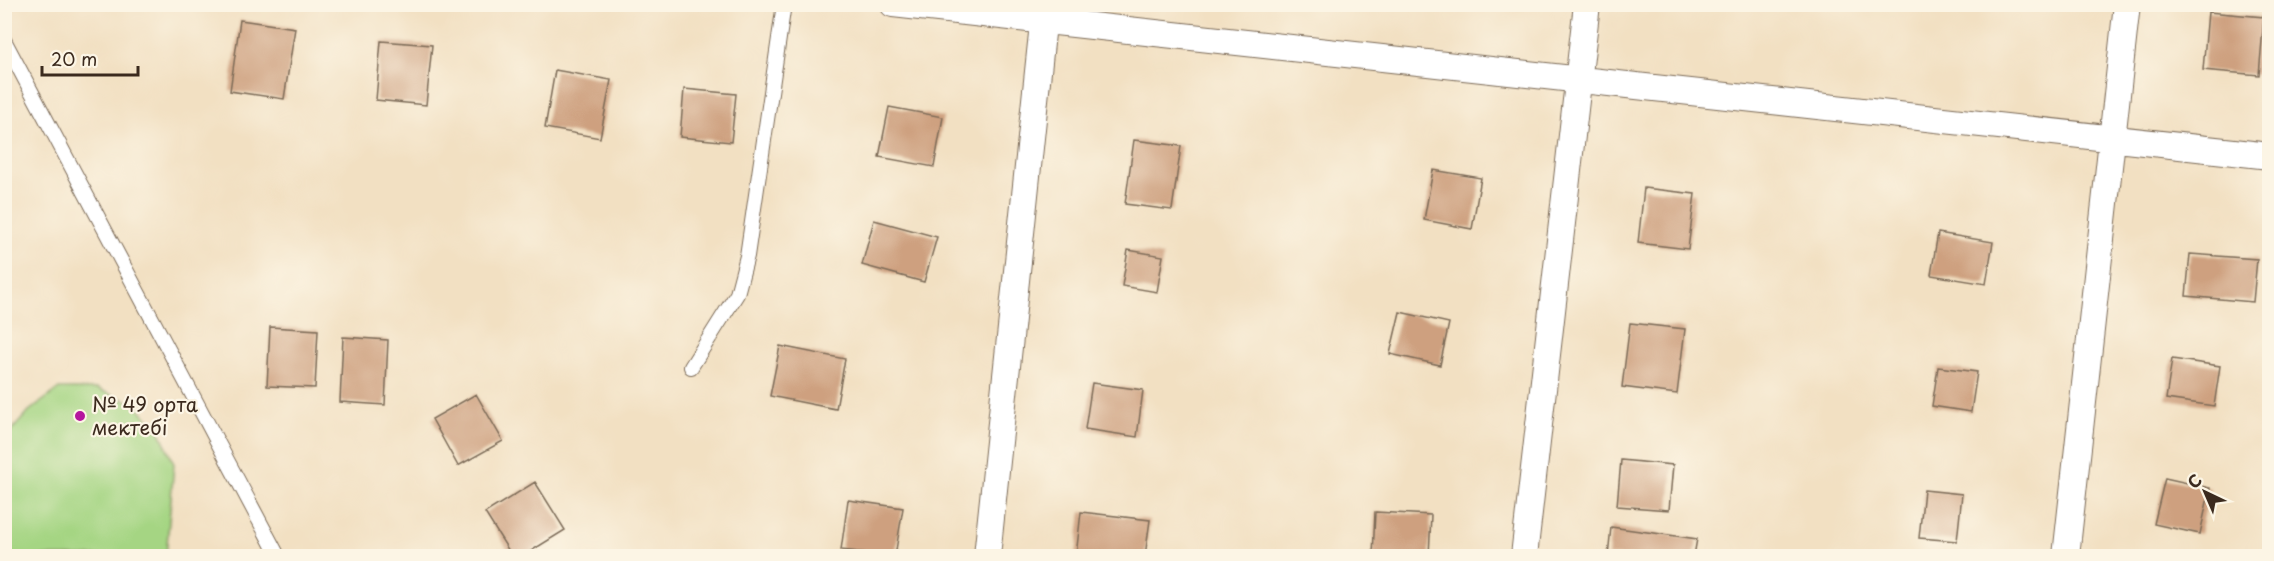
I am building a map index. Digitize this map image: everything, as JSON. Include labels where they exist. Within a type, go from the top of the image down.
[{"type":"street","points":[[893,4],[1044,13],[1579,80],[2270,156]]},
{"type":"street","points":[[1524,556],[1587,4]]},
{"type":"street","points":[[2066,556],[2114,139],[2127,4]]},
{"type":"street","points":[[987,556],[1044,13]]},
{"type":"lane","points":[[691,367],[737,294],[745,266],[784,4]]},
{"type":"lane","points":[[4,40],[278,556]]},
{"type":"green space","points":[[59,389],[97,389],[135,404],[160,432],[174,464],[166,556],[5,556],[5,438],[29,411]]},
{"type":"building","points":[[2208,12],[2264,17],[2259,75],[2203,70]]},
{"type":"building","points":[[240,20],[295,28],[284,99],[230,91]]},
{"type":"building","points":[[381,41],[432,45],[426,105],[376,100]]},
{"type":"building","points":[[555,70],[611,80],[600,138],[545,128]]},
{"type":"building","points":[[684,89],[736,94],[731,142],[680,137]]},
{"type":"building","points":[[889,107],[943,117],[934,167],[879,157]]},
{"type":"building","points":[[1134,140],[1181,146],[1172,210],[1125,204]]},
{"type":"building","points":[[1433,170],[1481,178],[1472,229],[1424,220]]},
{"type":"building","points":[[1644,188],[1695,194],[1688,249],[1638,243]]},
{"type":"building","points":[[874,220],[937,237],[924,282],[862,265]]},
{"type":"building","points":[[1938,233],[1993,242],[1986,284],[1931,275]]},
{"type":"building","points":[[1128,250],[1163,256],[1157,292],[1122,286]]},
{"type":"building","points":[[2190,254],[2257,259],[2253,302],[2186,296]]},
{"type":"building","points":[[1400,312],[1449,323],[1440,365],[1390,354]]},
{"type":"building","points":[[1630,323],[1685,329],[1677,394],[1622,387]]},
{"type":"building","points":[[270,327],[318,330],[315,388],[267,386]]},
{"type":"building","points":[[343,337],[388,340],[385,405],[340,402]]},
{"type":"building","points":[[780,346],[845,359],[836,409],[770,396]]},
{"type":"building","points":[[2172,359],[2220,366],[2214,406],[2166,399]]},
{"type":"building","points":[[1938,367],[1977,372],[1971,412],[1932,406]]},
{"type":"building","points":[[1092,383],[1143,390],[1137,437],[1085,429]]},
{"type":"building","points":[[476,394],[503,441],[458,466],[432,419]]},
{"type":"building","points":[[1621,460],[1673,465],[1669,510],[1617,506]]},
{"type":"building","points":[[2165,478],[2210,488],[2200,534],[2154,524]]},
{"type":"building","points":[[535,482],[565,530],[523,556],[512,556],[485,513]]},
{"type":"building","points":[[1924,490],[1962,494],[1957,541],[1919,538]]},
{"type":"building","points":[[848,500],[903,508],[895,556],[841,550]]},
{"type":"building","points":[[1081,512],[1150,520],[1145,556],[1076,556]]},
{"type":"building","points":[[1375,512],[1431,515],[1429,556],[1373,556]]},
{"type":"building","points":[[1611,527],[1697,539],[1694,556],[1608,556]]},
{"type":"place","name":"№ 49 орта мектебі","points":[[80,416]]}]
